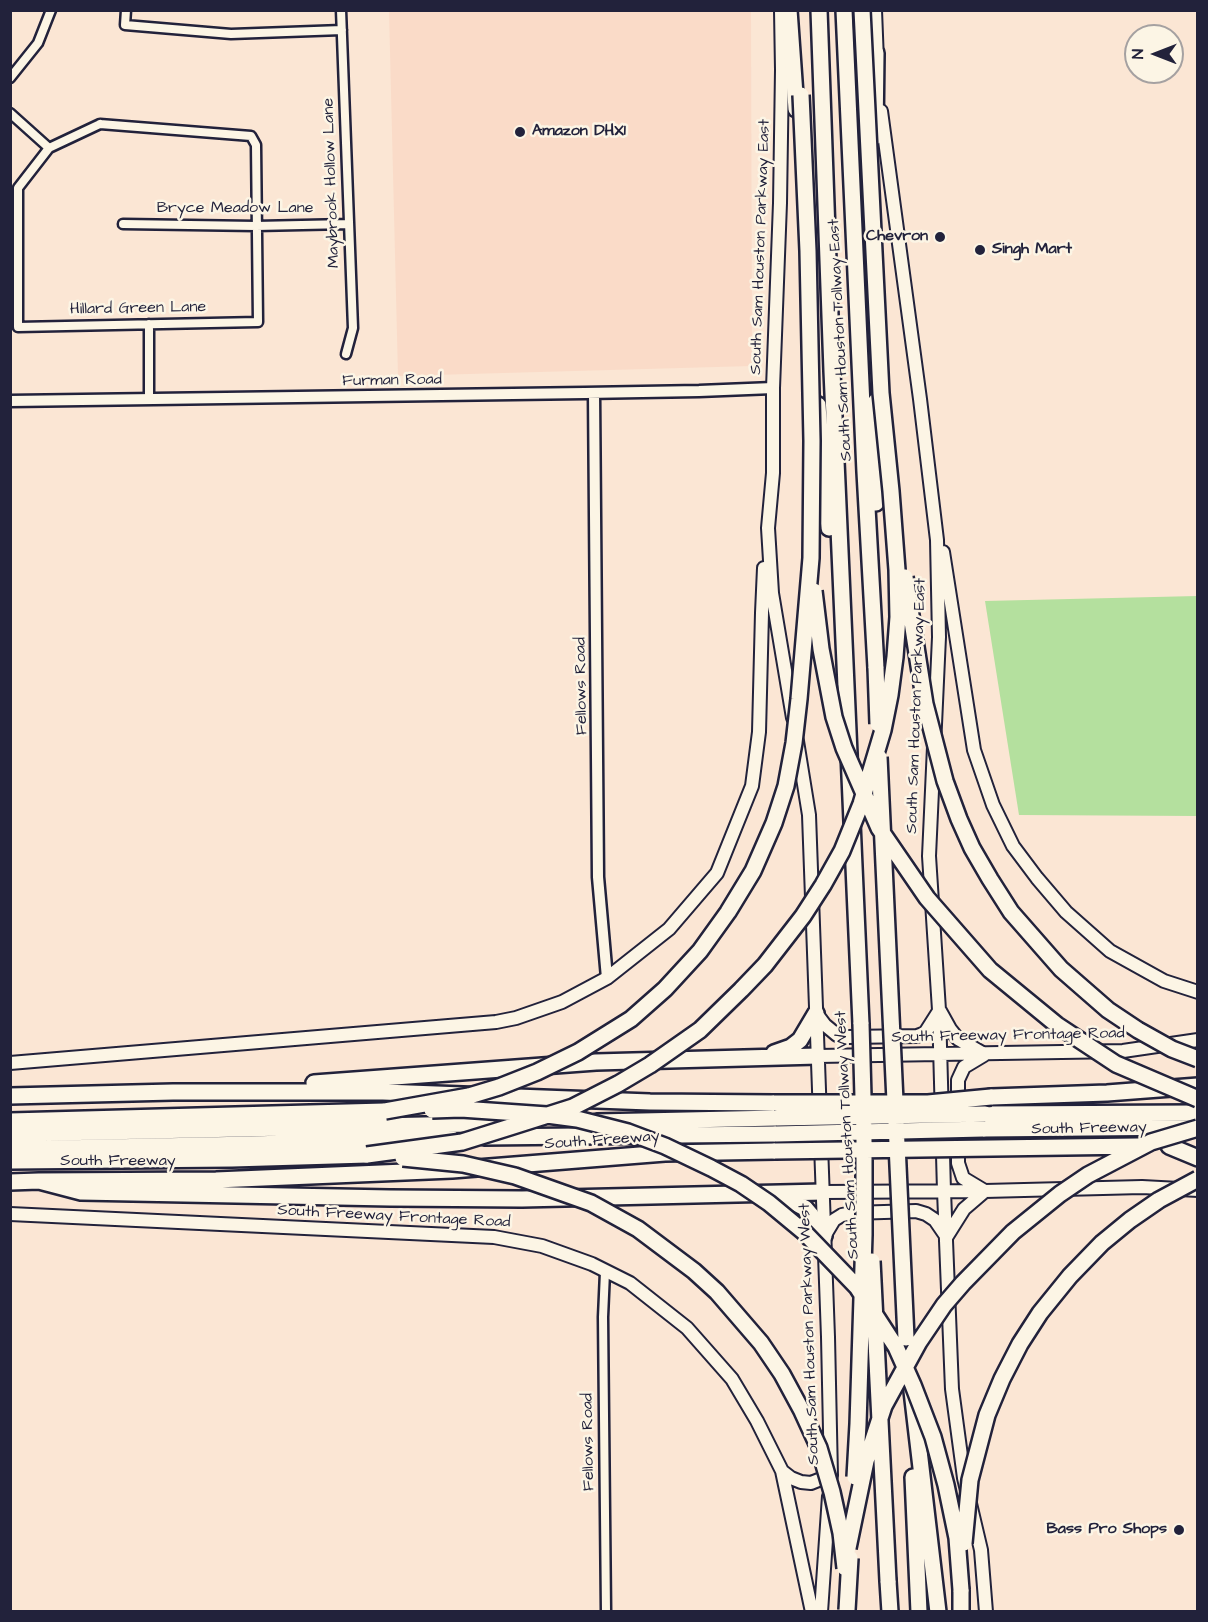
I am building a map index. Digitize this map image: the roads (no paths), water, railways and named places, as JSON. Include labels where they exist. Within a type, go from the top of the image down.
[{"type":"highway","points":[[789,10],[822,464],[844,656]]},
{"type":"highway","points":[[385,1111],[499,1087],[578,1052],[631,1019],[665,989],[700,951],[753,872],[774,823],[786,786],[794,743],[800,699],[811,558],[812,441],[808,251],[797,10]]},
{"type":"highway","name":"South Sam Houston Tollway East","points":[[819,10],[844,656]]},
{"type":"highway","name":"South Sam Houston Tollway East","points":[[844,10],[864,460],[876,668]]},
{"type":"highway","points":[[10,1161],[367,1155],[462,1142],[573,1107],[650,1065],[700,1030],[765,965],[803,916],[842,851],[861,804],[883,730],[893,676],[898,617],[891,491],[880,393],[862,10]]},
{"type":"highway","points":[[876,53],[874,191],[876,668],[906,1338],[926,1579],[938,1611]]},
{"type":"highway","points":[[891,491],[925,704],[945,781],[972,848],[1011,912],[1061,969],[1118,1017],[1172,1049],[1197,1059]]},
{"type":"highway","points":[[811,558],[821,649],[834,717],[844,748],[879,828],[927,898],[990,970],[1057,1025],[1116,1064],[1197,1099]]},
{"type":"highway","name":"South Sam Houston Tollway West","points":[[844,656],[890,1611]]},
{"type":"highway","points":[[760,1058],[791,1047],[800,1040],[816,1013]]},
{"type":"highway","points":[[847,1611],[858,1424],[864,1235],[861,1024]]},
{"type":"highway","points":[[173,1092],[596,1062],[818,1056]]},
{"type":"highway","name":"South Freeway","points":[[10,1096],[173,1092],[383,1092],[724,1103],[775,1110],[928,1103],[991,1097],[1107,1093],[1197,1086]]},
{"type":"highway","points":[[10,1121],[461,1109],[577,1119],[628,1132],[665,1146],[711,1168],[741,1184],[769,1203],[804,1232],[857,1287],[896,1347],[914,1384],[944,1476],[957,1538],[961,1590]]},
{"type":"highway","points":[[10,1134],[775,1110],[984,1121],[1197,1127]]},
{"type":"highway","points":[[10,1149],[504,1136],[776,1134],[984,1121],[1197,1113]]},
{"type":"highway","points":[[845,1568],[849,1537],[866,1461],[884,1406],[944,1305],[1013,1232],[1060,1194],[1088,1175],[1151,1142],[1197,1127]]},
{"type":"highway","points":[[1169,1146],[1197,1158]]},
{"type":"highway","name":"South Freeway","points":[[10,1182],[240,1179],[452,1170],[665,1154],[1197,1147]]},
{"type":"highway","points":[[367,1155],[463,1164],[537,1183],[591,1203],[617,1216],[694,1271],[724,1300],[761,1343],[782,1374],[819,1448],[842,1533],[847,1611]]},
{"type":"highway","points":[[961,1611],[964,1524],[970,1480],[987,1415],[1020,1344],[1055,1293],[1102,1242],[1159,1200],[1197,1179]]},
{"type":"highway","points":[[39,1181],[81,1192],[390,1198],[522,1199],[823,1192]]},
{"type":"highway","points":[[778,1194],[805,1208],[824,1236]]},
{"type":"highway","points":[[919,1611],[926,1579]]},
{"type":"main road","name":"South Sam Houston Parkway East","points":[[781,10],[780,203],[773,388],[773,473],[768,528],[772,593],[809,815],[818,1056]]},
{"type":"main road","name":"South Sam Houston Parkway East","points":[[875,10],[876,53],[883,126],[938,540],[939,637],[929,856],[939,1010],[944,1191]]},
{"type":"main road","points":[[10,1063],[496,1022],[554,1005],[607,978],[669,929],[717,873],[752,786],[759,732],[762,613],[768,528]]},
{"type":"main road","points":[[938,540],[944,556],[974,750],[993,805],[1012,846],[1066,912],[1110,951],[1164,981],[1197,992]]},
{"type":"main road","points":[[816,1013],[837,1035],[847,1037],[917,1036],[925,1033],[939,1010],[958,1039],[985,1054],[964,1067],[958,1080],[958,1163],[963,1178],[985,1191]]},
{"type":"main road","name":"South Freeway Frontage Road","points":[[818,1056],[1123,1051],[1197,1040]]},
{"type":"main road","name":"South Sam Houston Parkway West","points":[[818,1056],[831,1475],[821,1611]]},
{"type":"main road","points":[[823,1192],[1142,1187],[1197,1190]]},
{"type":"main road","points":[[944,1191],[952,1389],[964,1478],[981,1550],[986,1611]]},
{"type":"main road","points":[[946,1237],[964,1209],[985,1191]]},
{"type":"main road","points":[[824,1236],[834,1220],[842,1215],[916,1211],[935,1220],[946,1237]]},
{"type":"main road","name":"South Freeway Frontage Road","points":[[10,1214],[494,1237],[527,1243],[592,1264],[630,1283],[687,1328],[732,1379],[757,1421],[782,1472],[812,1611]]},
{"type":"main road","points":[[782,1472],[801,1482],[811,1483],[831,1475]]},
{"type":"street","points":[[10,78],[38,43],[51,10]]},
{"type":"street","points":[[126,10],[125,25],[231,34],[342,30]]},
{"type":"street","name":"Maybrook Hollow Lane","points":[[341,10],[353,328],[346,354]]},
{"type":"street","points":[[10,113],[48,148],[100,124],[251,136],[256,145],[256,226]]},
{"type":"street","name":"Hillard Green Lane","points":[[48,148],[18,188],[18,327],[258,322],[256,226]]},
{"type":"street","name":"Bryce Meadow Lane","points":[[123,224],[256,226],[348,224]]},
{"type":"street","points":[[148,324],[149,399]]},
{"type":"street","name":"Furman Road","points":[[10,401],[594,393],[773,388]]},
{"type":"street","name":"Fellows Road","points":[[594,393],[598,877],[607,978]]},
{"type":"street","name":"Fellows Road","points":[[604,1272],[606,1611]]},
{"type":"place","name":"Amazon DHX1","points":[[520,132]]},
{"type":"place","name":"Chevron","points":[[940,237]]},
{"type":"place","name":"Singh Mart","points":[[980,250]]},
{"type":"place","name":"Bass Pro Shops","points":[[1179,1530]]}]
